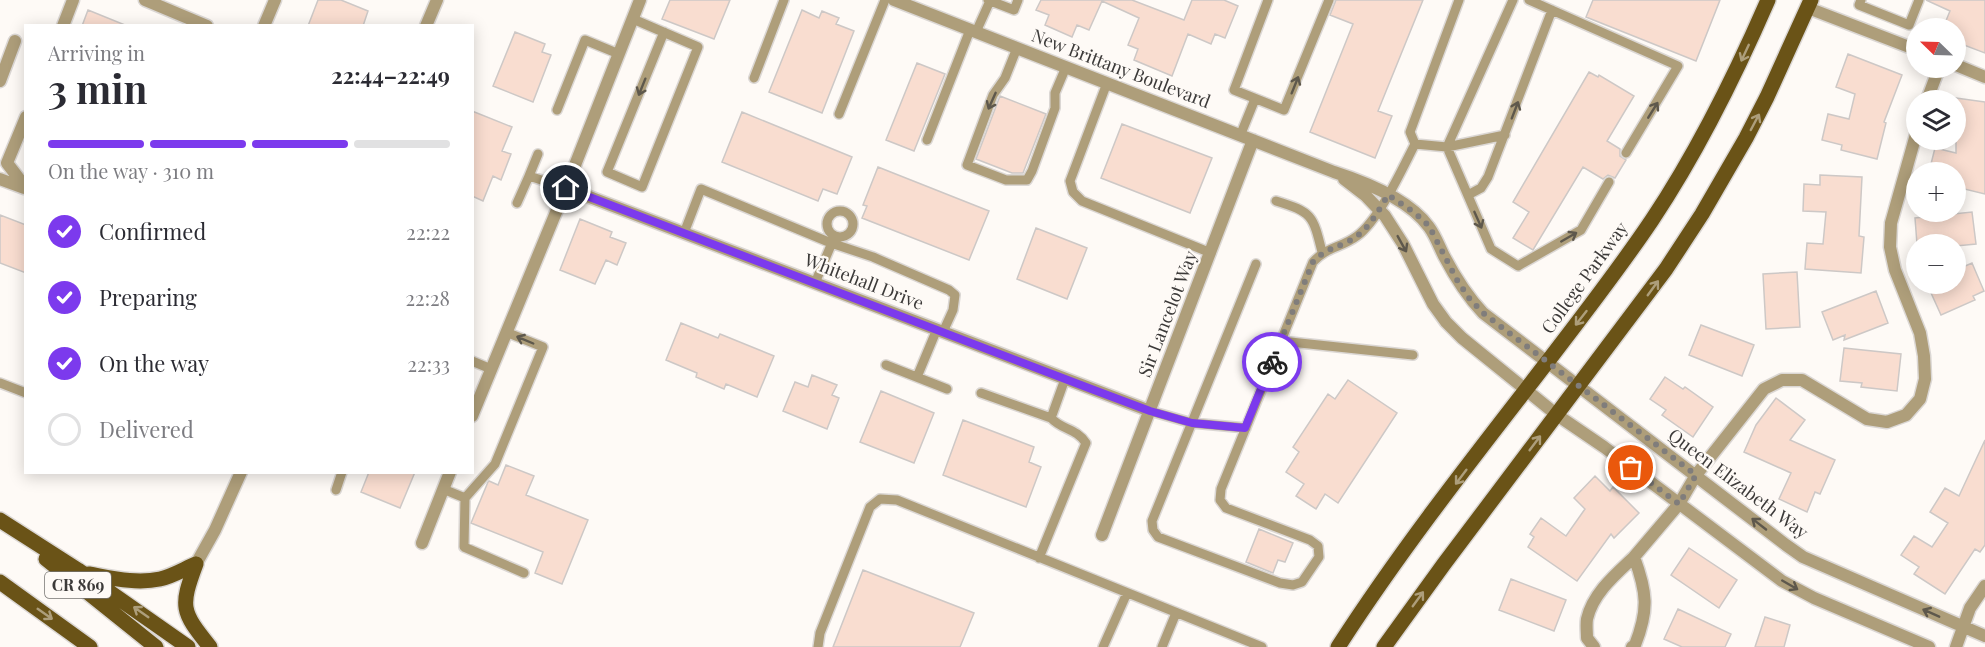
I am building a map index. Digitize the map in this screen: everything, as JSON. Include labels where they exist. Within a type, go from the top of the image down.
[{"type":"main road","name":"College Parkway","points":[[1338,647],[1367,603],[1526,388],[1601,292],[1653,218],[1697,146],[1726,92],[1768,0]]},
{"type":"main road","points":[[1384,647],[1653,287],[1702,214],[1767,97],[1810,4]]},
{"type":"main road","points":[[0,521],[83,573],[188,647]]},
{"type":"main road","name":"CR 869","points":[[0,521],[156,647]]},
{"type":"main road","points":[[83,573],[133,581],[147,580],[172,575],[196,564]]},
{"type":"main road","points":[[196,564],[186,590],[184,607],[191,624],[210,647]]},
{"type":"main road","name":"CR 869","points":[[0,582],[90,647]]},
{"type":"street","points":[[64,24],[73,0]]},
{"type":"street","points":[[146,0],[202,24]]},
{"type":"street","points":[[265,24],[275,0]]},
{"type":"street","points":[[427,24],[436,0]]},
{"type":"street","points":[[474,411],[640,0]]},
{"type":"street","name":"New Brittany Boulevard","points":[[894,0],[1240,136],[1360,180],[1388,195],[1415,213],[1429,226],[1457,280],[1483,313],[1578,386]]},
{"type":"street","points":[[1810,4],[1906,45]]},
{"type":"street","points":[[0,81],[15,41]]},
{"type":"street","points":[[1966,69],[1985,77]]},
{"type":"street","points":[[24,122],[7,163],[24,185]]},
{"type":"street","name":"Sir Lancelot Way","points":[[1102,535],[1253,140]]},
{"type":"street","points":[[1594,647],[1587,638],[1587,619],[1597,598],[1609,580],[1634,557],[1679,504],[1696,475],[1764,389],[1782,380],[1802,380],[1867,419],[1887,422],[1906,414],[1920,399],[1925,379],[1920,333],[1895,270],[1890,247],[1891,223],[1912,150]]},
{"type":"street","name":"New Brittany Boulevard","points":[[1334,172],[1366,195],[1379,210],[1403,244],[1427,294],[1446,322],[1477,351],[1557,415]]},
{"type":"street","points":[[0,179],[24,187]]},
{"type":"street","name":"Whitehall Drive","points":[[566,188],[1150,411]]},
{"type":"street","name":"Queen Elizabeth Way","points":[[1578,386],[1803,557],[1985,636]]},
{"type":"street","points":[[1557,415],[1782,581],[1929,647]]},
{"type":"street","points":[[196,564],[241,474]]},
{"type":"street","points":[[422,543],[449,474]]},
{"type":"street","points":[[1632,647],[1635,645],[1642,626],[1645,607],[1645,587],[1634,557]]},
{"type":"street","points":[[1956,647],[1970,608],[1985,586]]},
{"type":"lane","points":[[754,78],[784,0]]},
{"type":"lane","points":[[839,114],[885,0]]},
{"type":"lane","points":[[927,140],[973,31],[989,1],[1014,10],[1018,0]]},
{"type":"lane","points":[[1268,0],[1234,90],[1284,110],[1329,0]]},
{"type":"lane","points":[[1256,264],[1152,521],[1153,530],[1158,537],[1280,583],[1293,585],[1302,582],[1318,557],[1318,546],[1310,540],[1226,508],[1220,500],[1221,489],[1313,262],[1322,252],[1358,236],[1379,210],[1414,144],[1410,132],[1458,0]]},
{"type":"lane","points":[[1513,0],[1447,147],[1491,249],[1518,266],[1581,230],[1609,182]]},
{"type":"lane","points":[[1529,0],[1678,66],[1626,153]]},
{"type":"lane","points":[[1861,0],[1859,5],[1909,25],[1919,0]]},
{"type":"lane","points":[[1468,195],[1480,188],[1488,177],[1552,10]]},
{"type":"lane","points":[[633,19],[698,46],[642,186],[607,172],[664,32]]},
{"type":"lane","points":[[557,110],[585,40],[619,54]]},
{"type":"lane","points":[[1017,48],[1005,78],[993,95],[967,165],[1006,180],[1026,180],[1032,171],[1055,108],[1055,93],[1066,67]]},
{"type":"lane","points":[[1107,83],[1070,181],[1073,192],[1082,201],[1211,253]]},
{"type":"lane","points":[[1240,136],[1256,99]]},
{"type":"lane","points":[[1414,144],[1447,147],[1505,135]]},
{"type":"lane","points":[[517,203],[538,154]]},
{"type":"lane","points":[[529,176],[566,188]]},
{"type":"lane","points":[[684,233],[701,189],[726,201],[833,240],[950,290],[955,294],[953,310],[917,377]]},
{"type":"lane","points":[[1276,201],[1299,208],[1308,214],[1315,224],[1322,252]]},
{"type":"lane","points":[[815,283],[833,240]]},
{"type":"lane","points":[[506,332],[543,347],[495,464],[465,498],[464,547],[524,573]]},
{"type":"lane","points":[[1281,341],[1413,355]]},
{"type":"lane","points":[[474,362],[491,369]]},
{"type":"lane","points":[[886,365],[947,389]]},
{"type":"lane","points":[[1051,418],[1065,379]]},
{"type":"lane","points":[[0,383],[24,392]]},
{"type":"lane","points":[[981,393],[1051,418],[1056,424],[1080,434],[1086,443],[1039,558]]},
{"type":"lane","points":[[1150,411],[1192,423],[1245,428]]},
{"type":"lane","points":[[336,490],[341,474]]},
{"type":"lane","points":[[443,489],[465,498]]},
{"type":"lane","points":[[818,647],[820,633],[870,507],[880,499],[897,500],[1262,647]]},
{"type":"lane","points":[[1103,647],[1127,593]]},
{"type":"lane","points":[[1162,647],[1176,613]]},
{"type":"building","points":[[318,0],[341,0],[368,11],[364,24],[309,24]]},
{"type":"building","points":[[670,0],[730,0],[714,39],[662,19]]},
{"type":"building","points":[[1041,0],[1132,0],[1184,20],[1192,0],[1224,0],[1238,6],[1225,38],[1215,34],[1211,44],[1188,34],[1172,76],[1134,60],[1138,49],[1128,45],[1139,18],[1102,1],[1089,30],[1077,25],[1072,37],[1045,25],[1049,15],[1036,10]]},
{"type":"building","points":[[1336,0],[1423,0],[1378,111],[1392,116],[1375,158],[1310,132],[1353,24],[1330,15]]},
{"type":"building","points":[[1593,0],[1720,0],[1696,61],[1586,17]]},
{"type":"building","points":[[1926,0],[1985,0],[1985,53],[1966,46],[1966,18],[1947,18],[1950,11]]},
{"type":"building","points":[[88,10],[123,24],[83,24]]},
{"type":"building","points":[[802,10],[819,18],[822,11],[839,18],[836,24],[854,31],[822,113],[769,92]]},
{"type":"building","points":[[515,32],[545,44],[542,52],[551,55],[533,102],[493,86]]},
{"type":"building","points":[[1848,54],[1902,75],[1884,122],[1886,123],[1877,159],[1841,150],[1842,145],[1822,140],[1828,114],[1849,119],[1855,94],[1836,87]]},
{"type":"building","points":[[917,63],[945,74],[914,151],[886,140]]},
{"type":"building","points":[[1589,72],[1598,77],[1599,75],[1634,96],[1607,141],[1620,149],[1620,156],[1626,160],[1615,178],[1608,175],[1603,179],[1583,167],[1533,250],[1513,238],[1529,212],[1513,202]]},
{"type":"building","points":[[1000,96],[1046,114],[1023,173],[1012,173],[976,159]]},
{"type":"building","points":[[1966,99],[1985,102],[1985,194],[1966,189],[1966,162],[1932,162],[1934,150],[1956,153],[1956,150],[1966,150]]},
{"type":"building","points":[[474,112],[512,127],[502,151],[511,154],[501,180],[493,176],[483,201],[474,197]]},
{"type":"building","points":[[742,112],[852,157],[837,194],[823,189],[818,201],[722,162]]},
{"type":"building","points":[[1122,124],[1212,158],[1190,213],[1101,178]]},
{"type":"building","points":[[878,167],[989,211],[969,260],[862,218],[867,206],[863,205]]},
{"type":"building","points":[[1820,175],[1862,177],[1859,236],[1864,237],[1861,273],[1805,269],[1807,243],[1823,244],[1826,212],[1803,211],[1804,184],[1820,185]]},
{"type":"building","points":[[1972,212],[1976,244],[1966,245],[1966,234],[1916,234],[1915,222],[1966,222],[1966,213]]},
{"type":"building","points":[[0,215],[24,224],[24,272],[0,263]]},
{"type":"building","points":[[580,219],[612,232],[610,237],[626,243],[617,265],[606,260],[595,284],[560,270]]},
{"type":"building","points":[[1036,228],[1087,248],[1067,299],[1017,279]]},
{"type":"building","points":[[1972,263],[1984,291],[1973,296],[1975,300],[1941,315],[1932,294],[1966,294],[1966,266]]},
{"type":"building","points":[[1797,272],[1800,327],[1766,329],[1763,274]]},
{"type":"building","points":[[1876,291],[1888,323],[1844,340],[1845,335],[1833,340],[1822,312]]},
{"type":"building","points":[[681,323],[718,338],[720,334],[774,356],[757,397],[726,384],[724,389],[696,377],[697,373],[666,360]]},
{"type":"building","points":[[1701,325],[1754,345],[1742,376],[1689,355]]},
{"type":"building","points":[[1844,348],[1901,354],[1897,391],[1861,387],[1862,383],[1840,381]]},
{"type":"building","points":[[812,375],[837,385],[832,395],[839,398],[827,429],[783,411],[795,382],[808,387]]},
{"type":"building","points":[[1665,377],[1683,389],[1685,387],[1713,407],[1693,437],[1662,415],[1666,410],[1650,399]]},
{"type":"building","points":[[1348,380],[1397,413],[1338,503],[1325,494],[1316,509],[1296,496],[1304,484],[1286,472],[1299,452],[1293,447],[1328,394],[1335,399]]},
{"type":"building","points":[[881,391],[934,413],[914,463],[860,442]]},
{"type":"building","points":[[1776,398],[1805,420],[1790,440],[1835,460],[1820,494],[1815,492],[1807,512],[1779,499],[1791,473],[1744,452],[1756,425]]},
{"type":"building","points":[[963,420],[1034,447],[1029,462],[1041,467],[1026,507],[943,475]]},
{"type":"building","points":[[1985,440],[1985,545],[1980,552],[1975,549],[1945,594],[1914,574],[1919,567],[1901,555],[1914,536],[1932,547],[1948,523],[1930,512],[1945,488],[1959,496]]},
{"type":"building","points":[[506,465],[534,476],[526,495],[588,520],[562,584],[535,573],[543,552],[471,523],[488,482],[498,485]]},
{"type":"building","points":[[368,474],[414,474],[400,508],[361,492]]},
{"type":"building","points":[[1595,476],[1610,491],[1613,487],[1639,513],[1614,538],[1611,534],[1577,581],[1528,547],[1534,537],[1530,534],[1541,518],[1566,536],[1585,509],[1574,498]]},
{"type":"building","points":[[1259,529],[1293,543],[1285,562],[1278,560],[1273,573],[1246,562]]},
{"type":"building","points":[[1689,548],[1737,580],[1719,608],[1671,575]]},
{"type":"building","points":[[863,570],[974,613],[960,647],[833,647]]},
{"type":"building","points":[[1511,579],[1566,600],[1554,631],[1499,610]]},
{"type":"building","points":[[1678,609],[1731,634],[1725,647],[1682,647],[1664,639]]},
{"type":"building","points":[[1765,617],[1790,625],[1784,647],[1755,647]]},
{"type":"way so far","points":[[1272,362],[1313,262],[1322,252],[1358,236],[1388,195],[1415,213],[1429,226],[1457,280],[1483,313],[1515,340],[1696,475],[1679,504],[1631,468]]},
{"type":"route","points":[[566,188],[1094,390],[1150,411],[1192,423],[1245,428],[1272,362]]}]
